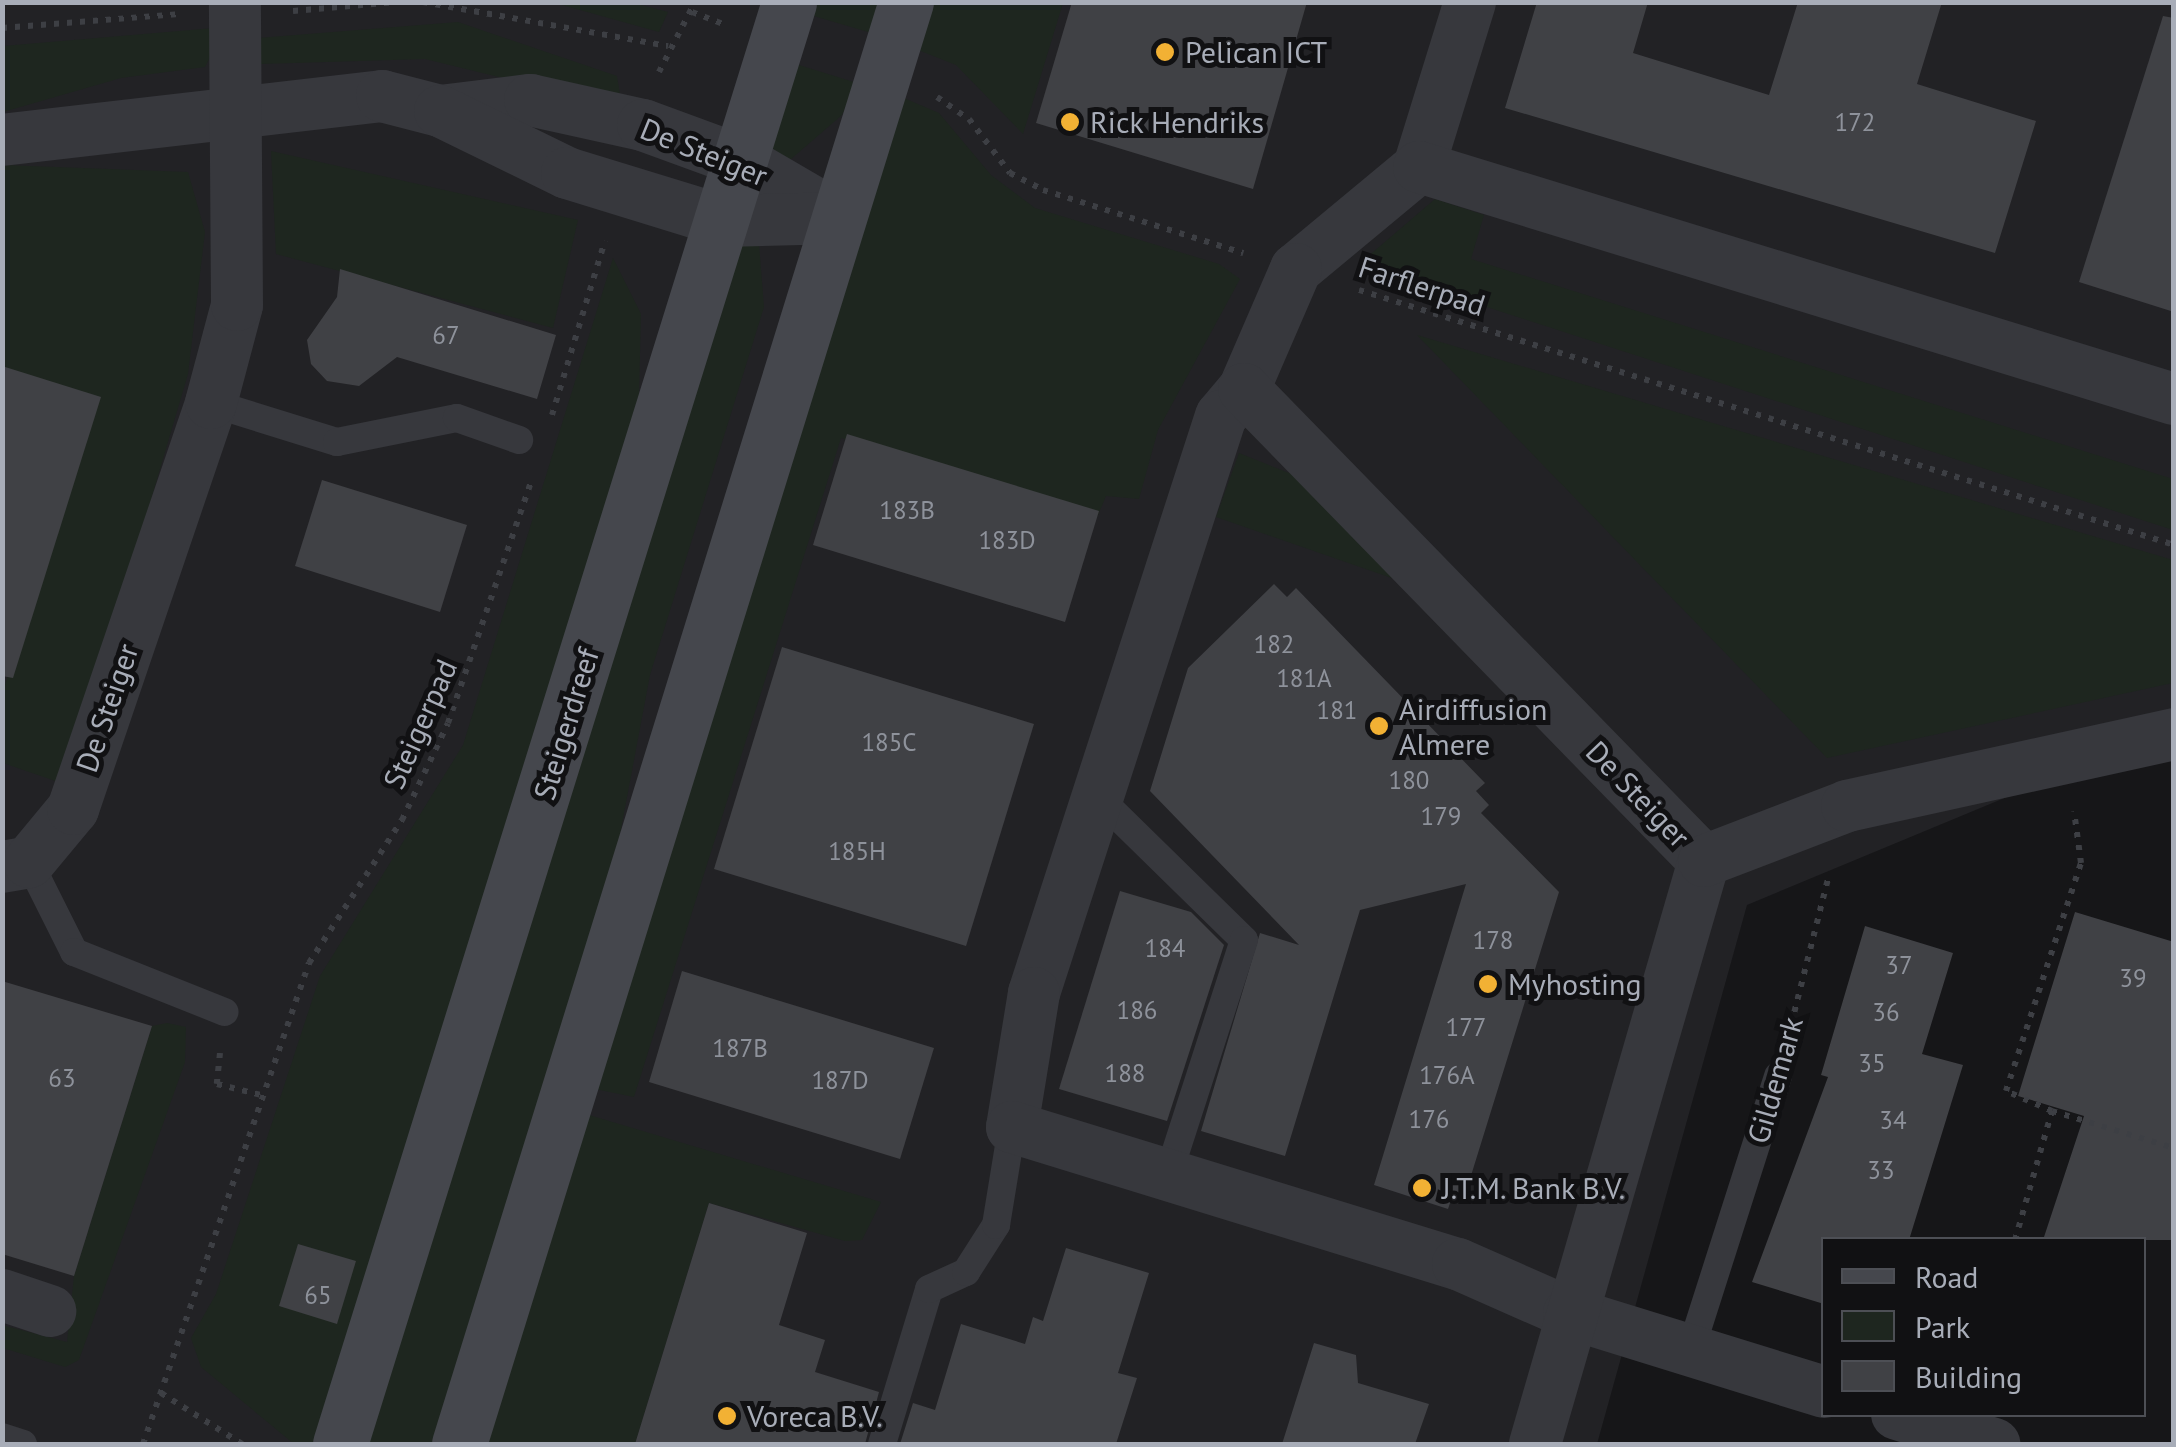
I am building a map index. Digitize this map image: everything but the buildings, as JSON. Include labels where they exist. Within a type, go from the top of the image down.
[{"type":"main road","points":[[459,1444],[906,2]]},
{"type":"main road","name":"Steigerdreef","points":[[343,1436],[744,162],[784,22]]},
{"type":"street","name":"De Steiger","points":[[16,865],[72,809],[212,403],[237,305],[235,2]]},
{"type":"street","points":[[1470,2],[1419,167],[1296,269],[1244,388],[1222,416],[1034,992],[1012,1127],[1458,1264],[1569,1312],[1821,1391]]},
{"type":"street","name":"De Steiger","points":[[2,140],[382,96],[440,111],[519,154],[723,221],[840,218]]},
{"type":"street","name":"De Steiger","points":[[440,111],[530,100],[642,124],[744,162],[840,218]]},
{"type":"street","points":[[1419,167],[2174,399]]},
{"type":"street","name":"De Steiger","points":[[1244,388],[1704,861],[1569,1312],[1535,1444]]},
{"type":"street","points":[[1704,861],[1847,806],[2174,734]]},
{"type":"street","points":[[1907,1417],[1994,1444]]},
{"type":"lane","points":[[212,403],[337,442],[457,418],[519,440]]},
{"type":"lane","points":[[1098,798],[1244,940],[1168,1175]]},
{"type":"lane","points":[[16,865],[74,952],[225,1012]]},
{"type":"lane","name":"Gildemark","points":[[1690,1352],[1778,1076]]},
{"type":"lane","points":[[882,1444],[929,1289],[966,1272],[996,1225],[1012,1127]]},
{"type":"lane","points":[[2,1438],[23,1444]]},
{"type":"path","points":[[423,2],[668,46]]},
{"type":"path","points":[[642,124],[668,46],[695,2]]},
{"type":"path","points":[[692,12],[784,22]]},
{"type":"path","name":"Farflerpad","points":[[886,69],[968,119],[1010,173],[1043,190],[2174,545]]},
{"type":"path","points":[[548,426],[624,190]]},
{"type":"path","name":"Steigerpad","points":[[144,1444],[260,1095],[309,963],[402,820],[448,723],[537,463]]},
{"type":"path","points":[[2068,759],[2081,863],[2006,1091],[2052,1111],[2174,1148]]},
{"type":"path","name":"Gildemark","points":[[1778,1076],[1847,806]]},
{"type":"path","points":[[225,1012],[217,1084],[260,1095]]},
{"type":"path","points":[[2016,1237],[2052,1111]]},
{"type":"path","points":[[161,1393],[242,1444]]},
{"type":"shaded area","points":[[3,3],[2173,3],[2173,728],[1747,905],[1597,1444],[3,1444]]},
{"type":"green space","points":[[555,3],[634,3],[668,12],[659,32]]},
{"type":"green space","points":[[803,3],[885,3],[875,34],[800,12]]},
{"type":"green space","points":[[922,3],[1063,3],[1023,134],[956,65],[908,46]]},
{"type":"green space","points":[[458,22],[617,76],[622,107],[425,59],[261,64],[258,38]]},
{"type":"green space","points":[[226,27],[205,67],[121,78],[3,112],[3,46]]},
{"type":"green space","points":[[786,61],[857,83],[842,115],[790,160],[760,141]]},
{"type":"green space","points":[[892,93],[939,113],[991,175],[1035,208],[1219,264],[1240,279],[1158,430],[1139,499],[1106,496],[1096,520],[841,438],[634,1097],[585,1087]]},
{"type":"green space","points":[[271,151],[578,220],[553,328],[276,254]]},
{"type":"green space","points":[[3,165],[188,172],[205,232],[188,374],[67,785],[3,763],[3,691],[92,411],[3,381]]},
{"type":"green space","points":[[1435,199],[1484,215],[1471,259],[2173,479],[2173,530],[1358,265]]},
{"type":"green space","points":[[730,243],[759,244],[764,307],[650,675],[609,893],[441,1444],[355,1444]]},
{"type":"green space","points":[[613,258],[641,314],[639,395],[320,1444],[294,1444],[201,1367],[191,1338],[216,1294],[320,976],[463,745]]},
{"type":"green space","points":[[1417,335],[2173,560],[2173,683],[1827,758]]},
{"type":"green space","points":[[1239,453],[1319,485],[1406,583],[1216,517]]},
{"type":"green space","points":[[167,1023],[186,1027],[185,1062],[79,1360],[65,1367],[3,1348],[2,1325],[67,1342],[74,1276],[152,1026]]},
{"type":"green space","points":[[579,1112],[881,1202],[862,1240],[845,1241],[709,1203],[635,1444],[477,1444]]},
{"type":"place","name":"Pelican ICT","points":[[1165,52]]},
{"type":"place","name":"Rick Hendriks","points":[[1070,122]]},
{"type":"place","name":"Airdiffusion Almere","points":[[1379,726]]},
{"type":"place","name":"Myhosting","points":[[1488,984]]},
{"type":"place","name":"J.T.M. Bank B.V.","points":[[1422,1188]]},
{"type":"place","name":"Voreca B.V.","points":[[727,1416]]}]
